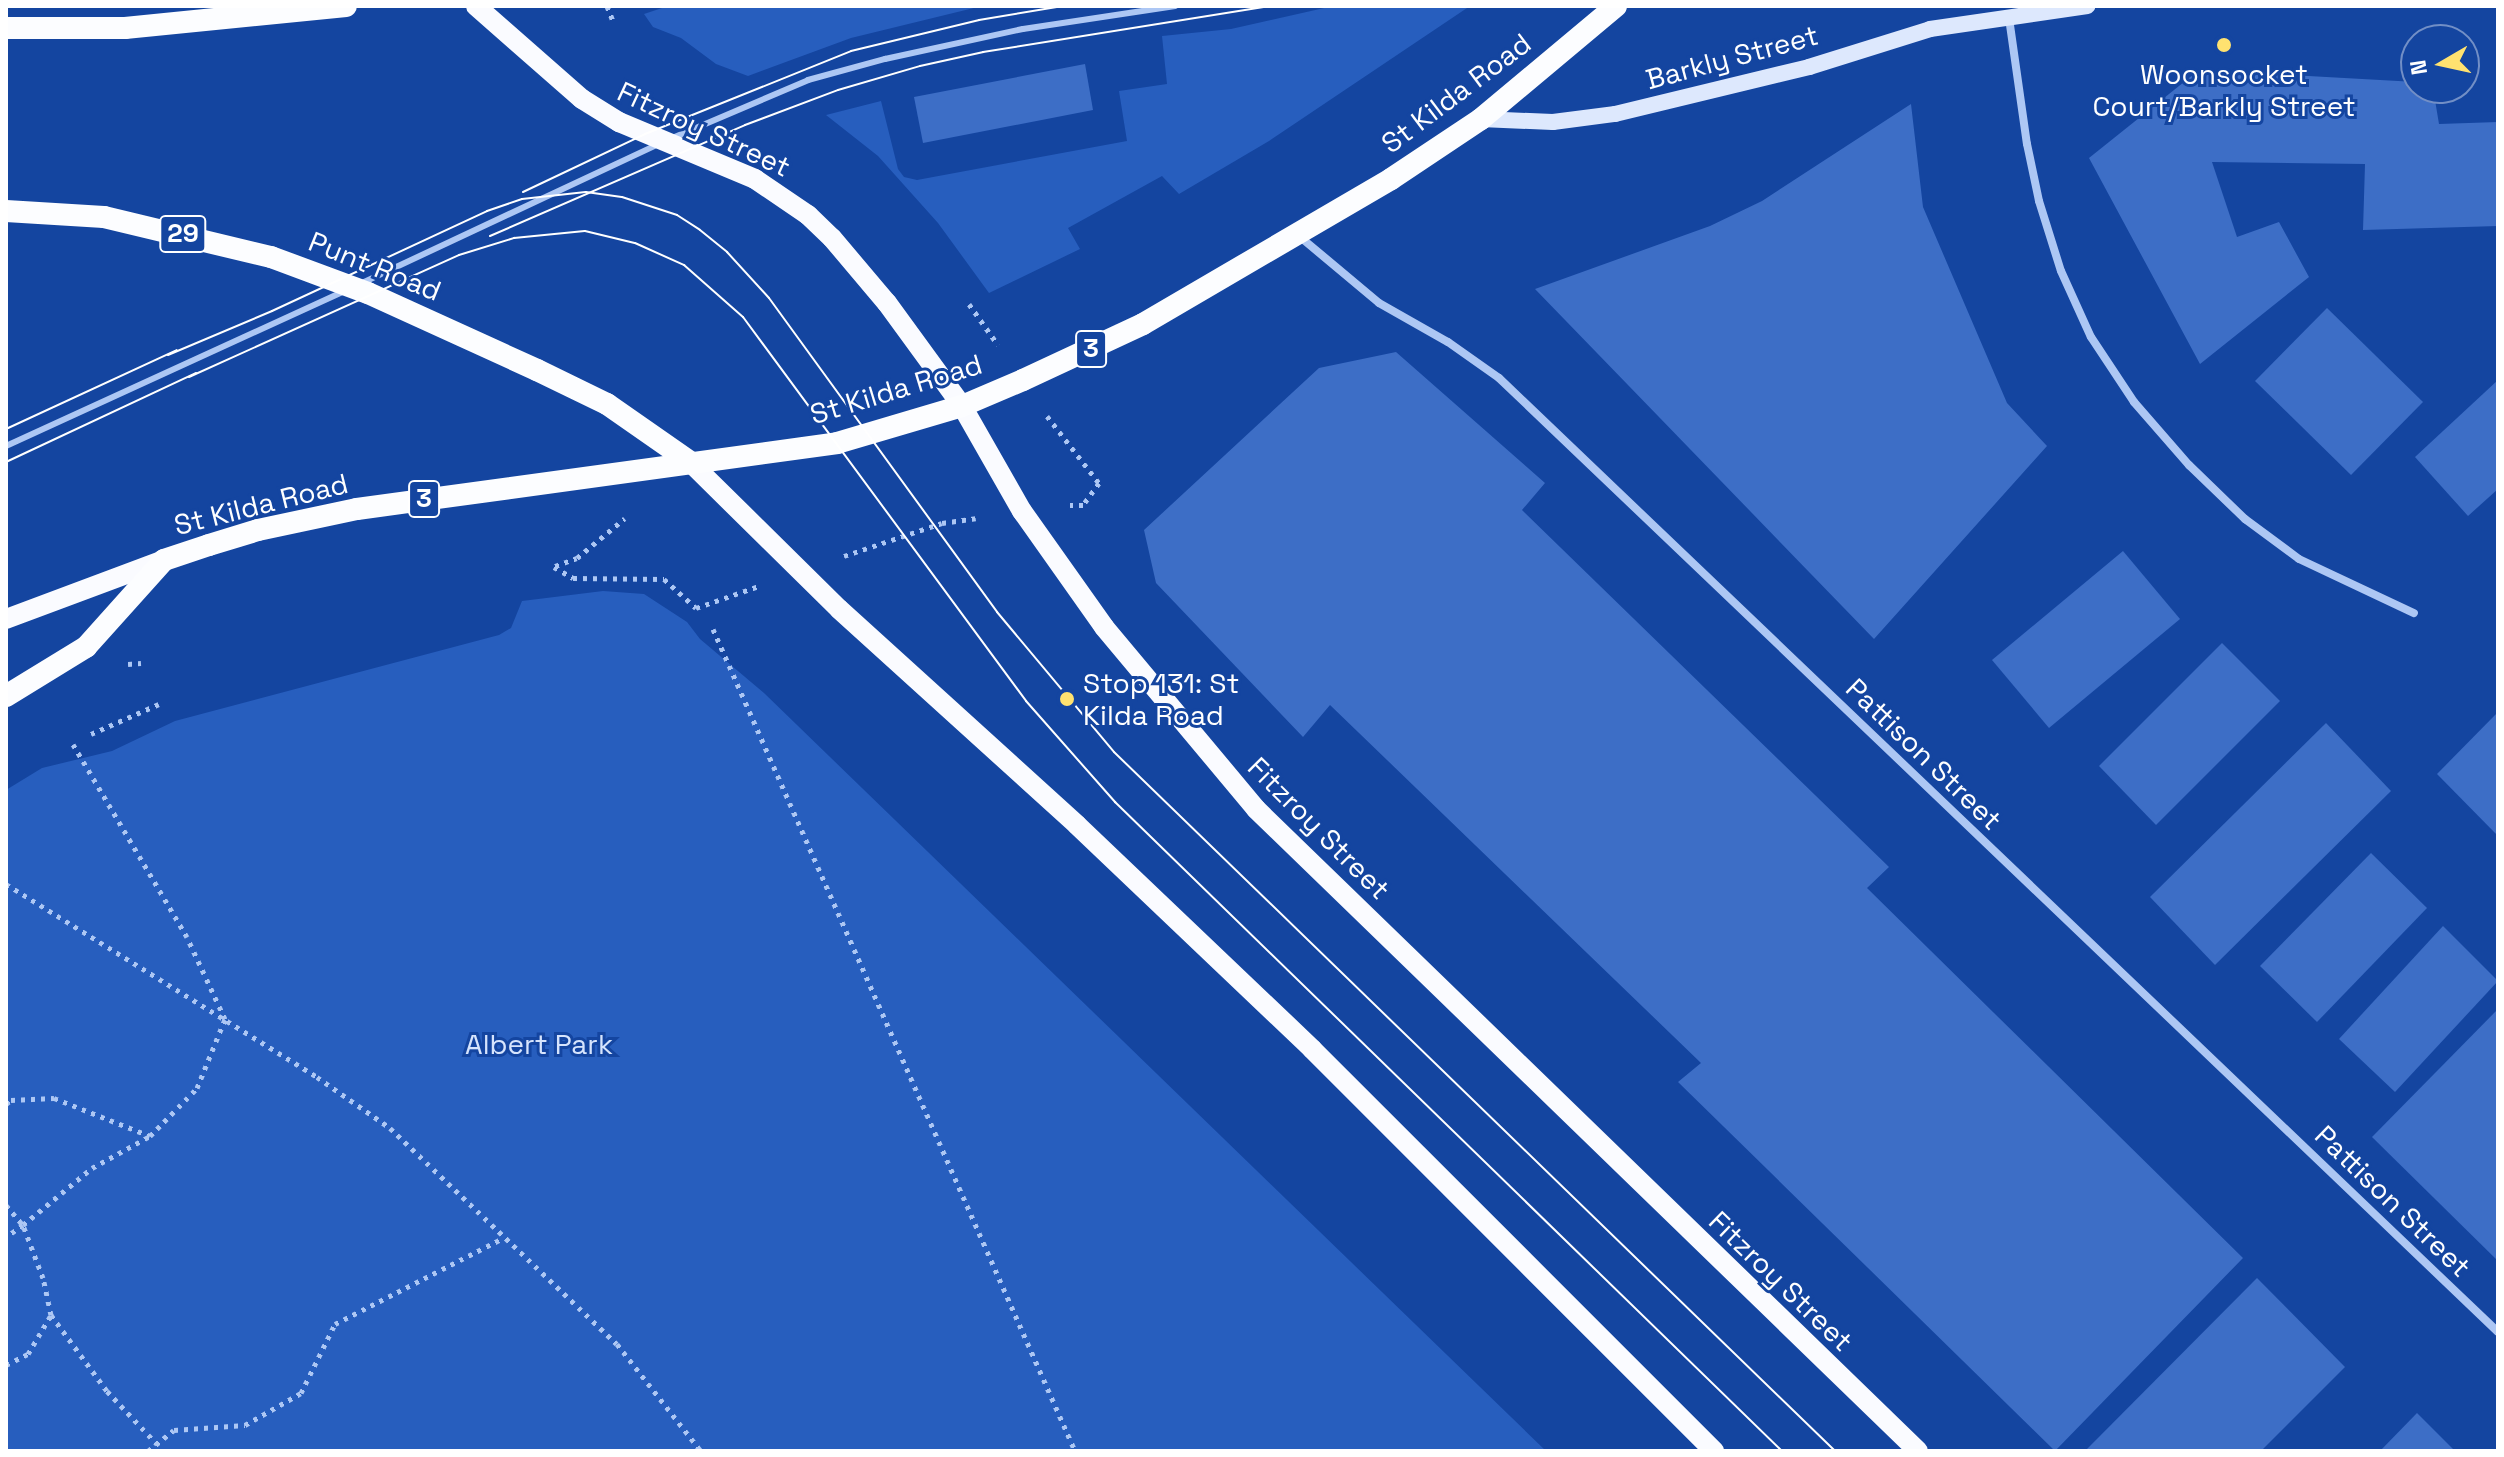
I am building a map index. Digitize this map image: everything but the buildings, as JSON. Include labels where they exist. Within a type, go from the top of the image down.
[{"type":"highway","points":[[6,28],[125,28],[346,6]]},
{"type":"highway","name":"St Kilda Road","points":[[164,560],[258,530],[357,509],[837,443],[962,406],[1143,324],[1298,236],[1481,119],[1616,6]]},
{"type":"highway","name":"Punt Road","points":[[6,211],[104,217],[141,224],[231,245],[354,287],[607,404],[690,462]]},
{"type":"highway","points":[[6,696],[86,647],[164,560]]},
{"type":"main road","name":"Fitzroy Street","points":[[476,6],[582,99],[619,122],[731,166],[780,193],[808,215],[852,260],[887,303],[962,406],[1022,511],[1104,627],[1256,809],[1918,1451]]},
{"type":"main road","name":"Barkly Street","points":[[1481,119],[1553,122],[1615,114],[1809,67],[1930,29],[2087,6]]},
{"type":"main road","points":[[690,462],[839,609],[1077,825],[1312,1049],[1714,1451]]},
{"type":"main road","name":"St Kilda Road","points":[[6,619],[164,560]]},
{"type":"street","points":[[2008,17],[2027,144],[2039,201],[2061,271],[2091,337],[2134,402],[2189,465],[2245,519],[2299,559],[2414,613]]},
{"type":"street","name":"Pattison Street","points":[[1298,236],[1379,303],[1448,342],[1499,378],[2498,1332]]},
{"type":"lane","points":[[6,446],[664,141],[808,80],[885,59],[1023,29],[1175,6]]},
{"type":"path","points":[[607,6],[614,23]]},
{"type":"path","points":[[1068,505],[1083,505],[1099,483],[1084,468]]},
{"type":"path","points":[[856,551],[959,520]]},
{"type":"path","points":[[554,567],[573,578],[664,579],[696,608],[728,597]]},
{"type":"path","points":[[713,629],[1075,1451]]},
{"type":"path","points":[[91,734],[159,704]]},
{"type":"path","points":[[6,1237],[92,1168],[150,1136],[197,1088],[225,1019],[187,937],[73,744]]},
{"type":"path","points":[[6,884],[225,1019],[390,1128],[617,1344],[701,1451]]},
{"type":"path","points":[[6,1104],[11,1100],[54,1098],[150,1136]]},
{"type":"path","points":[[6,1205],[23,1225],[43,1278],[51,1315],[107,1391],[157,1444]]},
{"type":"path","points":[[148,1451],[174,1430],[245,1425],[301,1393],[335,1324],[503,1238]]},
{"type":"path","points":[[6,1365],[28,1354],[51,1315]]},
{"type":"green space","points":[[668,6],[982,6],[851,38],[748,76],[716,64],[681,38],[653,27],[644,14]]},
{"type":"green space","points":[[1333,6],[1470,6],[1269,141],[1179,194],[1162,176],[1068,228],[1080,249],[989,293],[938,223],[878,156],[826,115],[881,101],[898,169],[904,177],[917,180],[1127,141],[1119,91],[1167,84],[1162,36],[1231,29]]},
{"type":"green space","name":"Albert Park","points":[[603,591],[644,594],[687,622],[700,639],[764,693],[1546,1451],[6,1451],[6,790],[42,768],[112,751],[175,721],[499,635],[511,628],[522,601]]},
{"type":"tram line","points":[[523,192],[645,134],[851,51],[979,20],[1063,6]]},
{"type":"tram line","points":[[490,236],[745,125],[838,90],[920,66],[983,52],[1271,6]]},
{"type":"tram line","points":[[168,355],[272,311],[487,211],[522,199],[586,192],[622,197],[677,215],[700,230],[727,252],[769,298],[997,612],[1114,752],[1835,1451]]},
{"type":"tram line","points":[[189,377],[459,255],[514,238],[585,231],[635,243],[684,265],[743,317],[1026,701],[1115,802],[1782,1451]]},
{"type":"tram line","points":[[6,429],[177,350]]},
{"type":"tram line","points":[[6,462],[196,373]]},
{"type":"place","name":"Woonsocket Court/Barkly Street","points":[[2224,45]]},
{"type":"place","name":"Stop 131: St Kilda Road","points":[[1067,699]]}]
